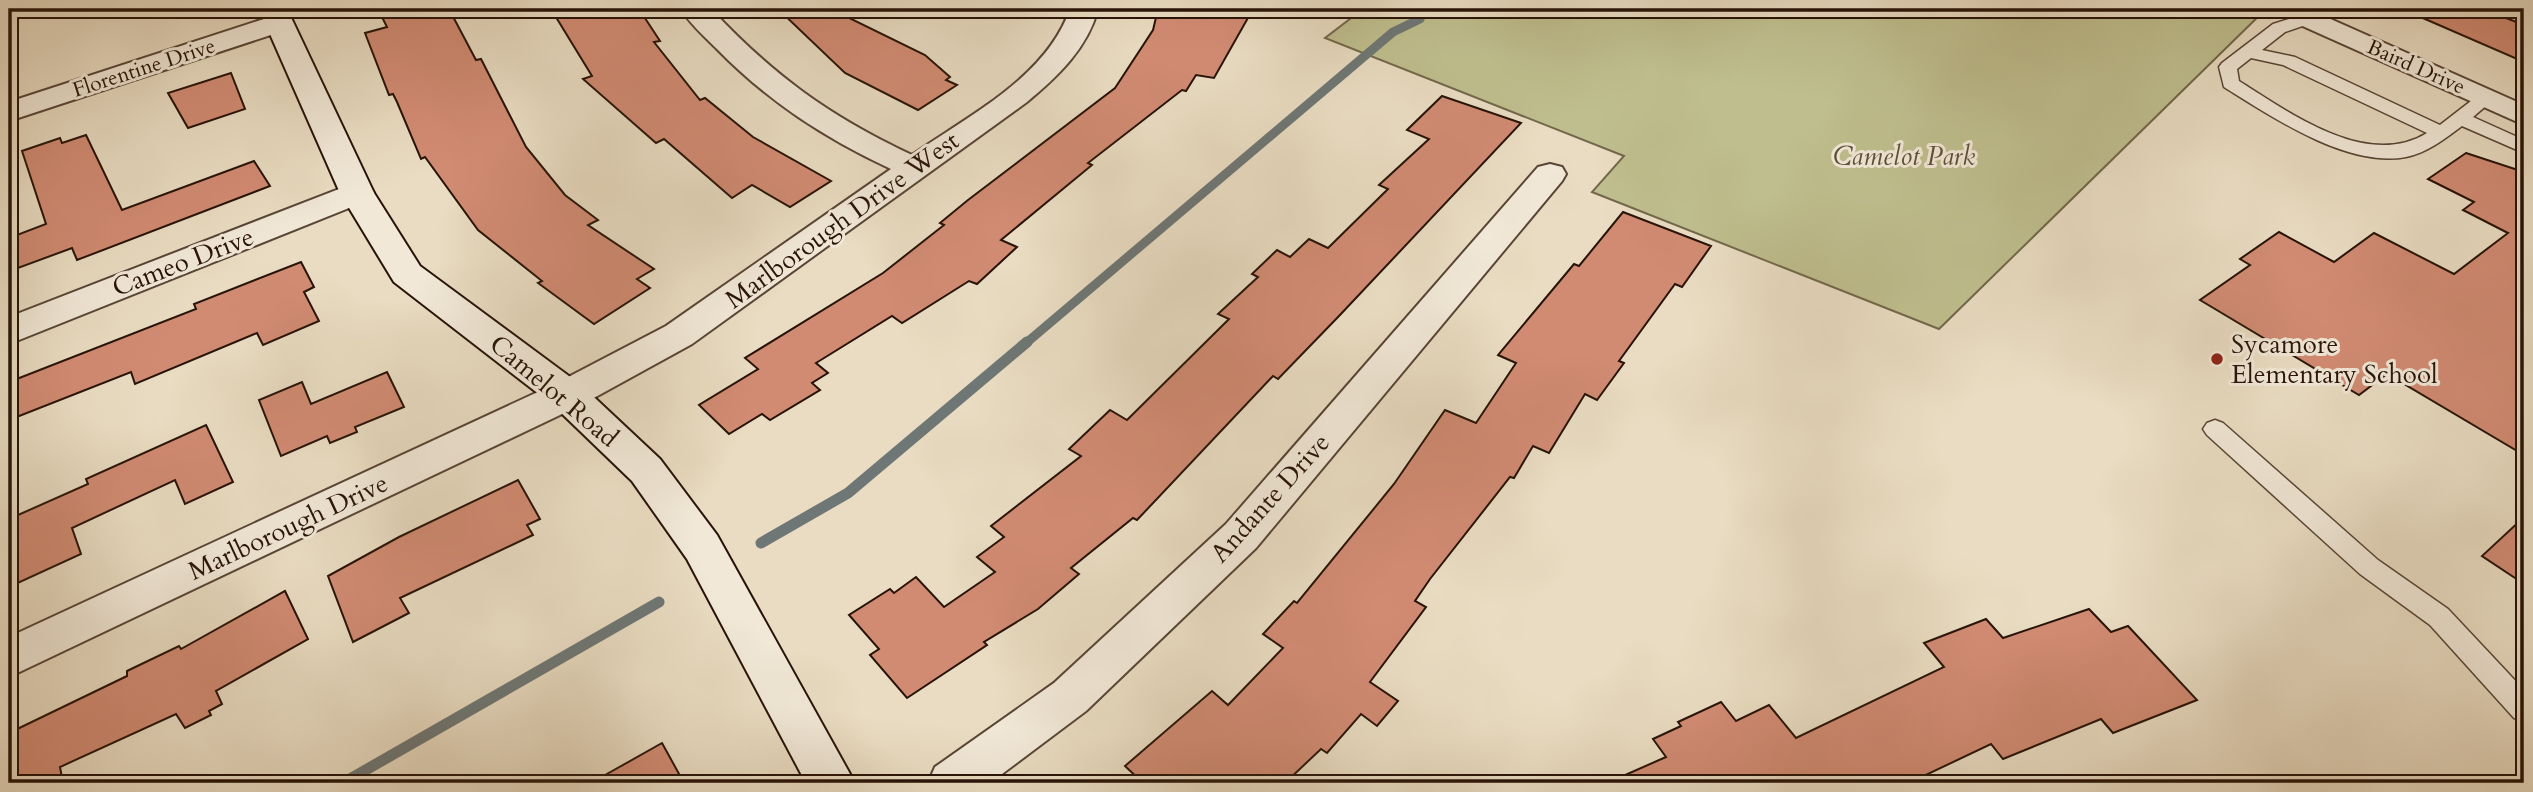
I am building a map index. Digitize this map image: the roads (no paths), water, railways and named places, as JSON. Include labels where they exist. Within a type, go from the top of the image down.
[{"type":"street","points":[[695,9],[742,60],[805,110],[846,135],[914,168]]},
{"type":"street","name":"Marlborough Drive West","points":[[567,395],[679,335],[737,297],[1037,78],[1078,29],[1084,9]]},
{"type":"street","name":"Florentine Drive","points":[[9,112],[276,16]]},
{"type":"street","name":"Camelot Road","points":[[276,16],[357,193],[407,274],[567,395],[646,470],[702,547],[831,783]]},
{"type":"street","name":"Baird Drive","points":[[2308,18],[2524,116]]},
{"type":"street","name":"Andante Drive","points":[[952,783],[1070,697],[1241,536],[1550,174]]},
{"type":"street","name":"Cameo Drive","points":[[9,331],[357,193]]},
{"type":"street","name":"Marlborough Drive","points":[[9,658],[567,395]]},
{"type":"lane","points":[[2308,18],[2279,28],[2228,68],[2230,83],[2354,147],[2382,153],[2403,152],[2440,132],[2486,98]]},
{"type":"lane","points":[[2249,52],[2289,61],[2440,132]]},
{"type":"lane","points":[[2460,118],[2524,147]]},
{"type":"lane","points":[[2215,429],[2369,567],[2439,617],[2524,709]]},
{"type":"waterway","points":[[1025,344],[1393,32],[1420,19],[1423,9]]},
{"type":"waterway","points":[[761,543],[848,493],[1027,342]]},
{"type":"waterway","points":[[343,783],[659,602]]},
{"type":"place","name":"Sycamore Elementary School","points":[[2217,359]]},
{"type":"park label","name":"Camelot Park","points":[[1904,156]]}]
